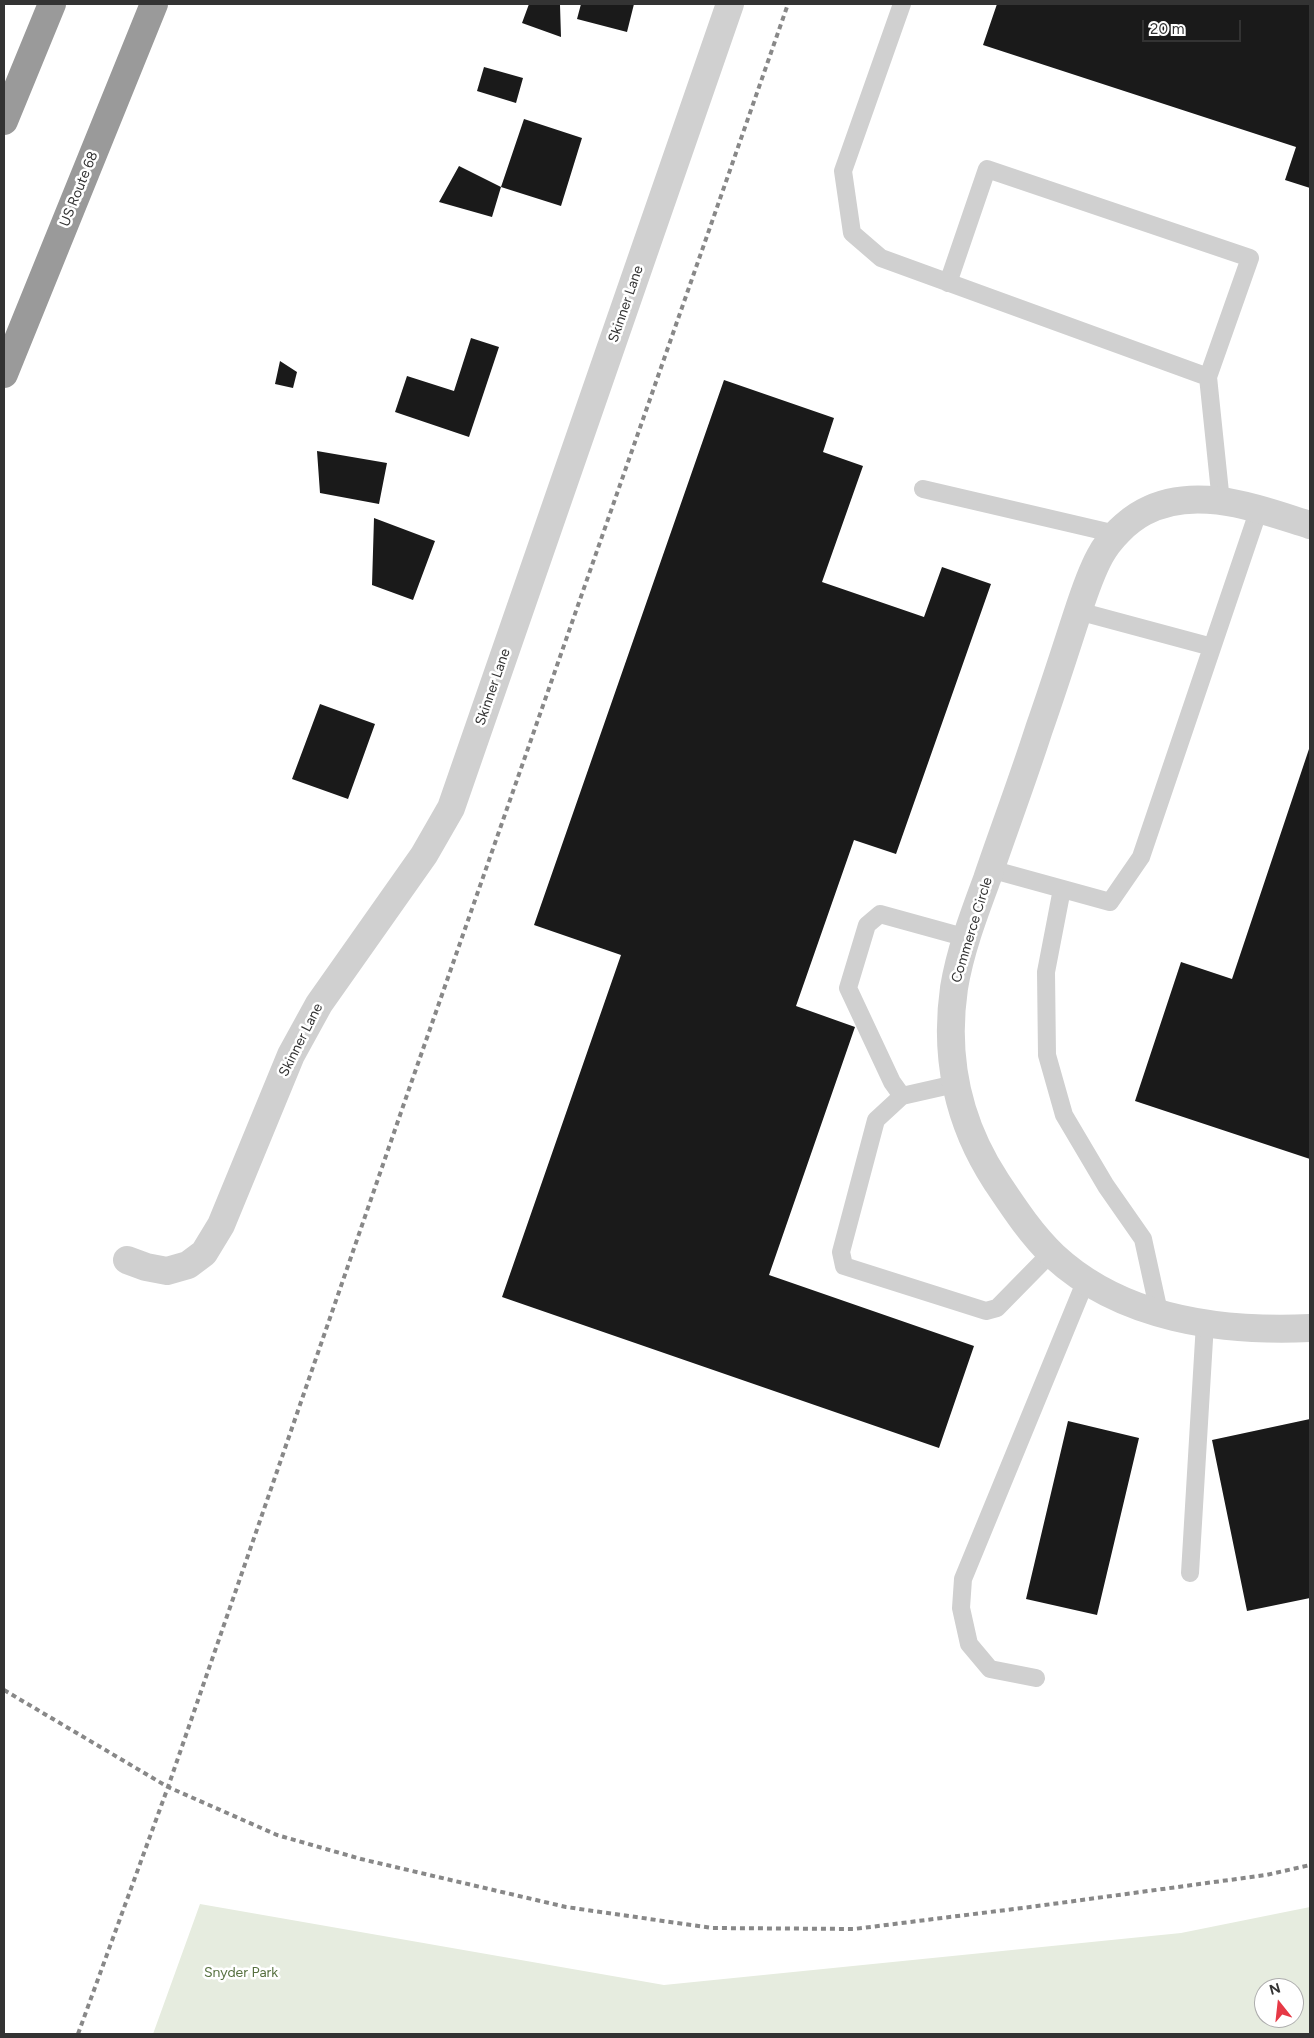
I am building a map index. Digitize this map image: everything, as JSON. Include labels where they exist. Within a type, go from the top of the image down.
[{"type":"highway","points":[[4,121],[52,4]]},
{"type":"highway","name":"US Route 68","points":[[4,374],[154,4]]},
{"type":"street","name":"Skinner Lane","points":[[127,1260],[146,1267],[167,1271],[188,1265],[204,1253],[221,1225],[291,1056],[315,1012],[424,855],[451,808],[730,4]]},
{"type":"street","name":"Commerce Circle","points":[[1310,525],[1259,509],[1205,499],[1172,501],[1143,512],[1116,534],[1101,555],[1078,611],[990,868],[967,938],[954,986],[951,1023],[955,1084],[967,1127],[987,1167],[1026,1226],[1051,1253],[1086,1280],[1122,1300],[1160,1312],[1205,1323],[1278,1330],[1310,1328]]},
{"type":"lane","points":[[902,4],[843,171],[852,233],[881,258],[1208,377]]},
{"type":"lane","points":[[948,283],[986,169],[1250,258],[1208,377],[1221,502]]},
{"type":"lane","points":[[922,489],[1116,534]]},
{"type":"lane","points":[[990,868],[1110,902],[1141,857],[1259,509]]},
{"type":"lane","points":[[1078,611],[1212,647]]},
{"type":"lane","points":[[1062,888],[1046,972],[1047,1055],[1064,1115],[1106,1186],[1142,1239],[1160,1312]]},
{"type":"lane","points":[[902,1096],[892,1082],[848,988],[867,925],[880,914],[967,938]]},
{"type":"lane","points":[[955,1084],[902,1096],[876,1120],[841,1252],[844,1266],[986,1311],[997,1308],[1051,1253]]},
{"type":"lane","points":[[1036,1678],[990,1669],[969,1644],[960,1608],[963,1579],[1086,1280]]},
{"type":"lane","points":[[1190,1573],[1205,1323]]},
{"type":"green space","name":"Snyder Park","points":[[200,1904],[664,1985],[1181,1933],[1310,1907],[1310,2034],[153,2034]]},
{"type":"building","points":[[529,4],[560,5],[561,37],[522,23]]},
{"type":"building","points":[[581,4],[634,4],[627,32],[577,19]]},
{"type":"building","points":[[997,4],[1310,4],[1310,188],[1285,180],[1296,147],[983,45]]},
{"type":"building","points":[[484,67],[523,78],[516,103],[477,91]]},
{"type":"building","points":[[524,119],[582,138],[561,206],[501,187]]},
{"type":"building","points":[[459,166],[501,187],[492,217],[439,202]]},
{"type":"building","points":[[471,338],[499,347],[469,437],[395,412],[407,376],[454,391]]},
{"type":"building","points":[[280,361],[297,372],[293,388],[275,384]]},
{"type":"building","points":[[724,380],[834,418],[823,452],[863,466],[822,582],[924,617],[942,567],[991,584],[896,854],[854,840],[796,1006],[855,1027],[769,1275],[974,1346],[939,1448],[502,1297],[621,955],[534,925]]},
{"type":"building","points":[[317,451],[387,463],[379,504],[320,493]]},
{"type":"building","points":[[374,518],[435,541],[413,600],[372,585]]},
{"type":"building","points":[[320,704],[375,724],[348,799],[292,779]]},
{"type":"building","points":[[1310,746],[1310,1159],[1135,1101],[1181,962],[1232,979]]},
{"type":"building","points":[[1310,1419],[1310,1598],[1247,1611],[1212,1440]]},
{"type":"building","points":[[1068,1421],[1139,1438],[1097,1615],[1026,1599]]},
{"type":"railway","points":[[78,2034],[168,1787],[408,1092],[788,4]]},
{"type":"railway","points":[[4,1690],[168,1787],[277,1835],[361,1859],[566,1907],[712,1928],[854,1929],[1266,1875],[1310,1865]]}]
